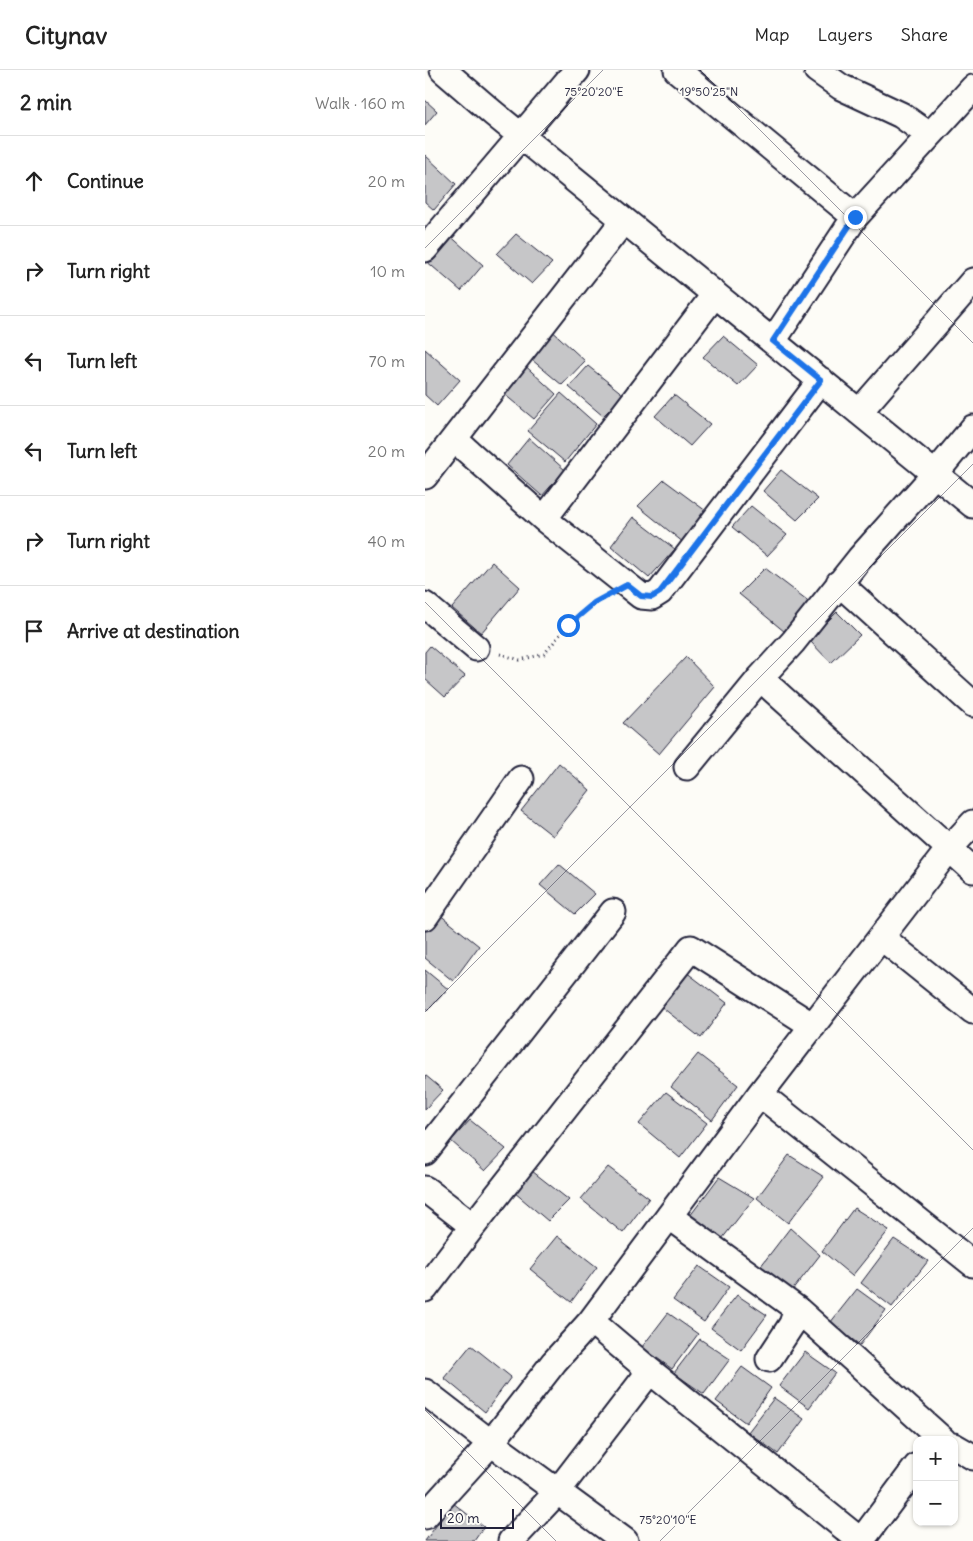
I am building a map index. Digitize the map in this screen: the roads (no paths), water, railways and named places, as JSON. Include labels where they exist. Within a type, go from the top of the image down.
[{"type":"street","points":[[443,70],[522,137],[973,505]]},
{"type":"street","points":[[425,249],[577,70]]},
{"type":"street","points":[[677,70],[855,217]]},
{"type":"street","points":[[817,70],[841,87],[901,115],[929,135]]},
{"type":"street","points":[[773,341],[855,217],[973,88]]},
{"type":"street","points":[[425,476],[624,220]]},
{"type":"street","points":[[859,412],[973,281]]},
{"type":"street","points":[[544,520],[715,294]]},
{"type":"street","points":[[454,439],[544,520],[641,596],[652,597],[660,592],[821,380]]},
{"type":"street","points":[[687,767],[760,678],[793,642],[839,582],[935,474],[973,428]]},
{"type":"street","points":[[839,582],[973,704]]},
{"type":"street","points":[[425,604],[476,648]]},
{"type":"street","points":[[760,678],[973,870]]},
{"type":"street","points":[[425,917],[521,779]]},
{"type":"street","points":[[425,1516],[491,1443],[554,1362],[591,1321],[760,1094],[949,849],[973,823]]},
{"type":"street","points":[[425,1152],[613,912]]},
{"type":"street","points":[[881,937],[973,1011]]},
{"type":"street","points":[[425,1289],[691,948],[813,1026]]},
{"type":"street","points":[[760,1094],[973,1264]]},
{"type":"street","points":[[425,1189],[473,1226]]},
{"type":"street","points":[[669,1216],[797,1309],[937,1436]]},
{"type":"street","points":[[769,1359],[792,1324],[797,1309]]},
{"type":"street","points":[[591,1321],[861,1541],[913,1471]]},
{"type":"street","points":[[511,1541],[557,1492],[650,1371]]},
{"type":"street","points":[[425,1392],[625,1541]]},
{"type":"street","points":[[958,1449],[973,1457]]}]
